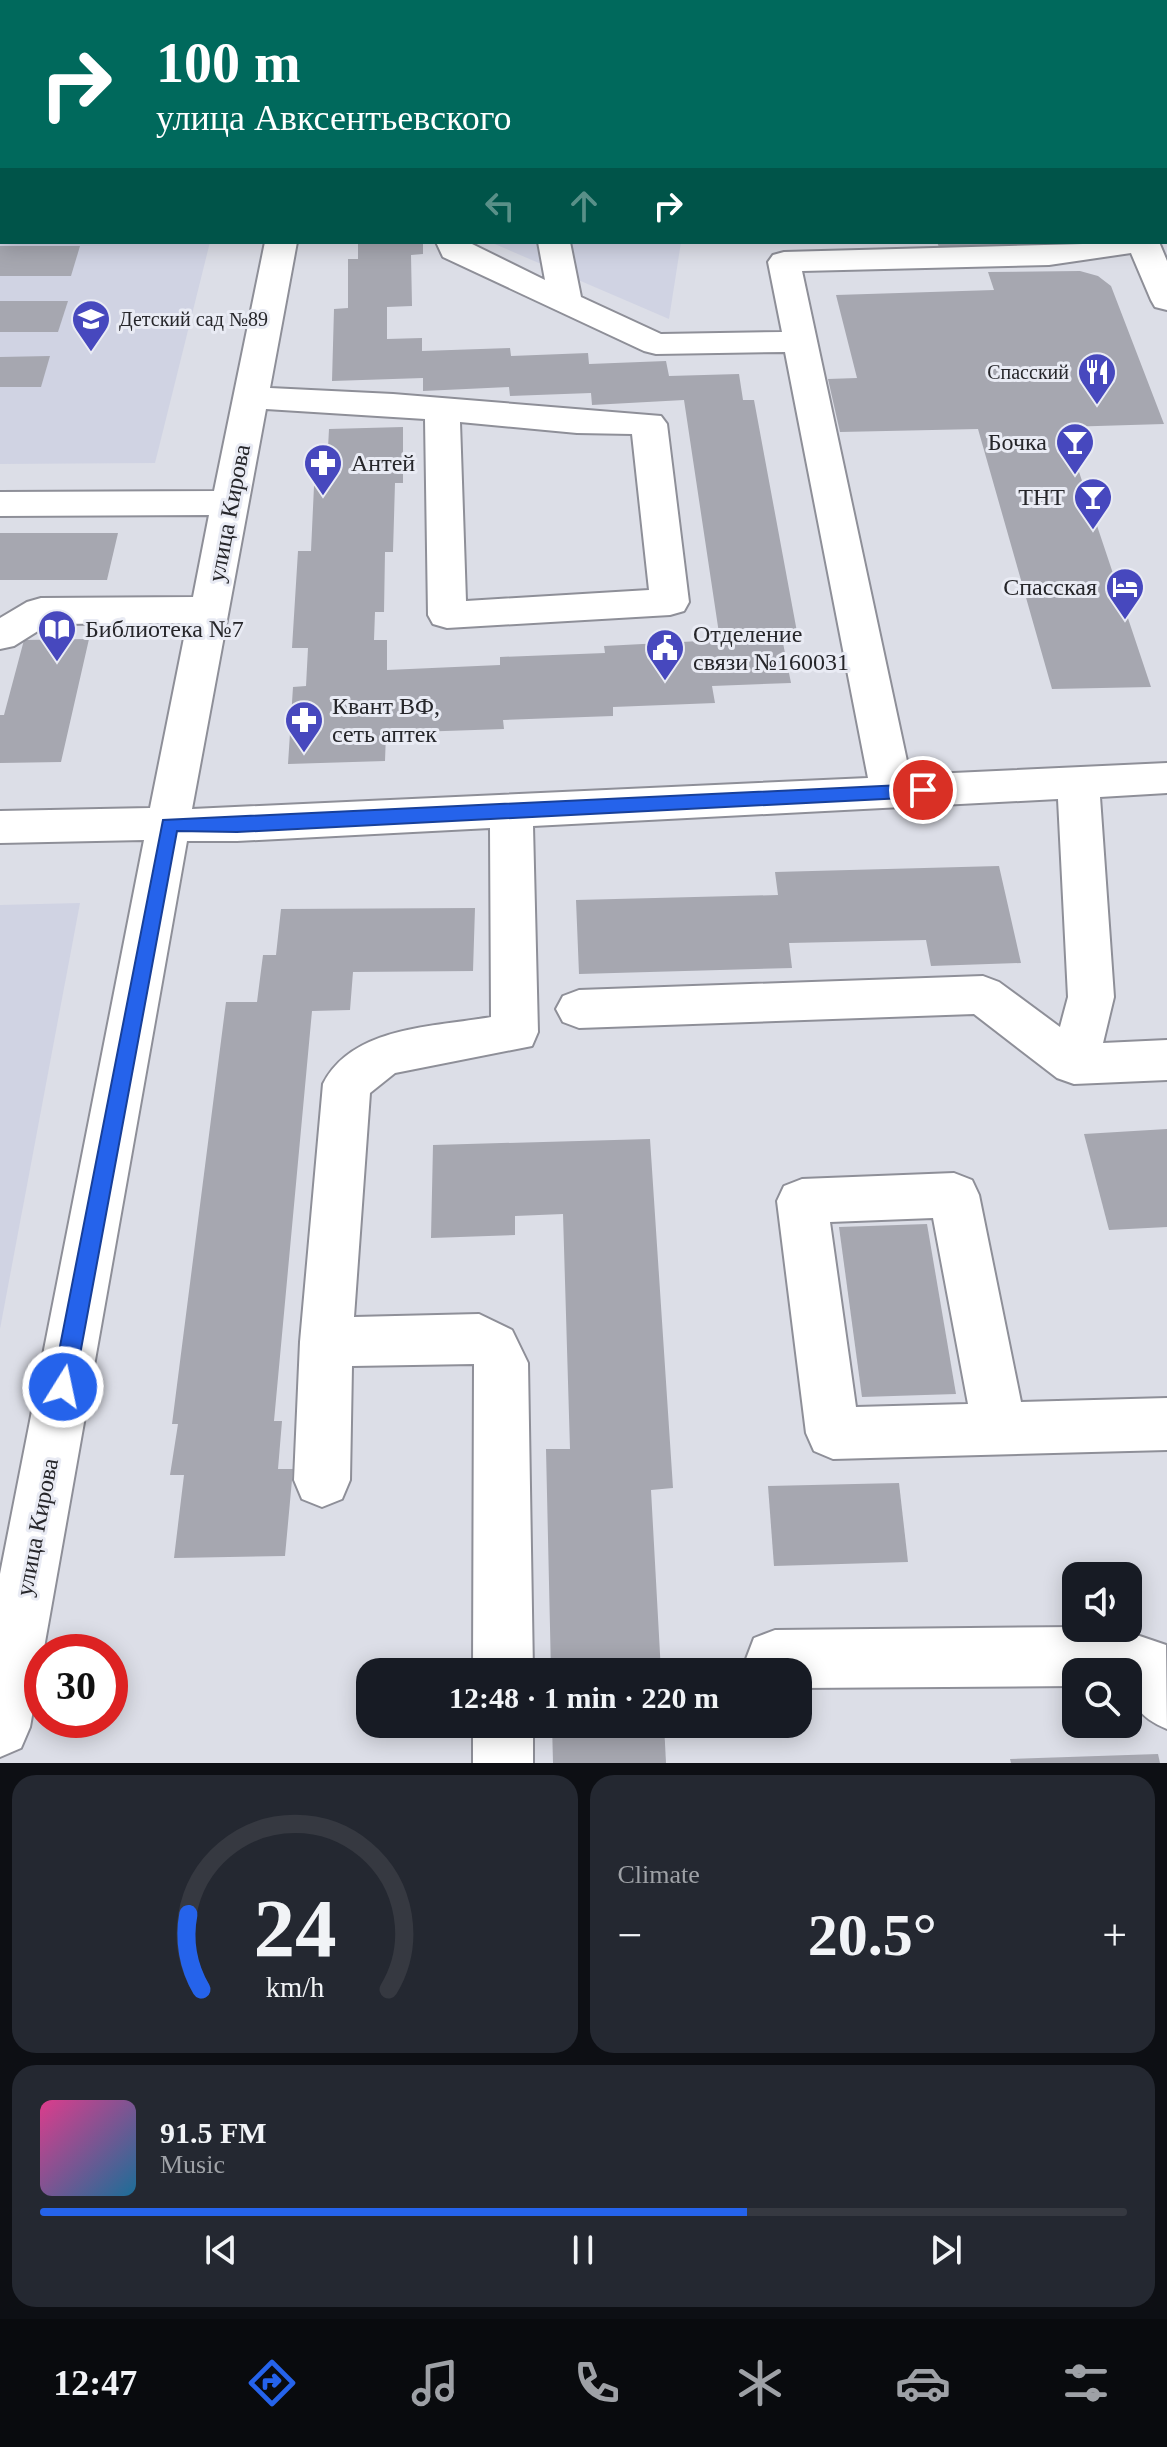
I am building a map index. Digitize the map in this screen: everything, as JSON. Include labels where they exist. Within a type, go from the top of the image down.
[{"type":"street","name":"улица Кирова","points":[[0,1727],[281,244]]},
{"type":"street","points":[[452,244],[454,250],[656,344],[800,342]]},
{"type":"street","points":[[554,244],[566,302]]},
{"type":"street","points":[[892,792],[784,262],[903,251],[1049,255],[1127,244]]},
{"type":"street","points":[[1142,244],[1167,300]]},
{"type":"street","points":[[251,398],[442,410],[577,422],[649,424],[670,602],[447,615],[442,410]]},
{"type":"street","points":[[0,504],[231,503]]},
{"type":"street","points":[[0,636],[41,611],[210,610]]},
{"type":"street","points":[[0,827],[237,825],[1167,778]]},
{"type":"street","points":[[1074,1064],[1091,997],[1078,782]]},
{"type":"street","points":[[322,1480],[326,1342],[347,1084],[382,1056],[515,1032],[511,812]]},
{"type":"street","points":[[579,1009],[983,995],[1074,1064],[1167,1060]]},
{"type":"street","points":[[999,1426],[954,1195],[802,1201],[833,1433],[999,1426],[1167,1424]]},
{"type":"street","points":[[326,1342],[479,1338],[493,1347],[501,1363],[503,1658]]},
{"type":"street","points":[[812,1659],[1111,1656],[1145,1666],[1167,1699]]},
{"type":"street","points":[[503,1738],[503,1763]]},
{"type":"shaded area","name":"Детский сад №89","points":[[0,244],[210,244],[155,463],[0,464]]},
{"type":"shaded area","points":[[495,244],[681,244],[669,319]]},
{"type":"shaded area","points":[[80,903],[0,1329],[0,905]]},
{"type":"building","points":[[358,244],[423,244],[423,254],[411,255],[412,306],[387,307],[387,339],[422,338],[422,351],[510,348],[511,356],[588,353],[589,364],[666,361],[669,376],[739,374],[743,400],[754,400],[797,632],[781,633],[791,683],[712,686],[715,703],[613,707],[613,716],[503,720],[504,729],[386,733],[385,761],[288,764],[293,687],[306,686],[308,648],[292,648],[298,551],[311,551],[314,486],[326,486],[329,429],[403,427],[403,483],[395,483],[393,552],[385,552],[384,612],[375,612],[374,640],[387,640],[387,670],[500,665],[500,657],[605,653],[604,646],[720,640],[684,400],[592,405],[591,393],[510,396],[509,387],[423,391],[423,378],[332,381],[334,309],[348,308],[348,259],[358,259]]},
{"type":"building","points":[[938,244],[1026,244],[1027,249],[940,250]]},
{"type":"building","points":[[0,246],[80,246],[71,276],[0,276]]},
{"type":"building","points":[[1080,271],[1098,276],[1111,286],[1164,424],[1064,427],[1151,687],[1052,689],[978,429],[840,432],[828,379],[857,378],[836,295],[994,290],[988,272]]},
{"type":"building","points":[[0,301],[68,301],[58,332],[0,332]]},
{"type":"building","points":[[50,356],[41,387],[0,387],[0,357]]},
{"type":"building","points":[[0,533],[118,533],[107,580],[0,580]]},
{"type":"building","points":[[89,639],[61,762],[0,763],[0,715],[4,715],[24,640]]},
{"type":"building","points":[[999,866],[1021,963],[931,966],[926,940],[789,943],[792,968],[579,974],[576,900],[778,895],[775,872]]},
{"type":"building","points":[[475,908],[473,971],[353,972],[350,1010],[312,1011],[274,1421],[282,1421],[278,1469],[293,1469],[285,1556],[174,1558],[184,1475],[170,1475],[178,1424],[172,1424],[226,1002],[257,1002],[263,955],[276,955],[281,909]]},
{"type":"building","points":[[1167,1129],[1167,1227],[1109,1230],[1084,1134]]},
{"type":"building","points":[[650,1139],[673,1488],[651,1490],[660,1658],[551,1658],[546,1449],[570,1449],[563,1214],[515,1216],[515,1235],[431,1238],[433,1145]]},
{"type":"building","points":[[927,1224],[956,1394],[862,1397],[839,1227]]},
{"type":"building","points":[[899,1483],[908,1562],[774,1566],[768,1486]]},
{"type":"building","points":[[552,1738],[665,1738],[666,1763],[553,1763]]},
{"type":"building","points":[[1158,1754],[1160,1763],[1011,1763],[1010,1759]]},
{"type":"place","name":"Детский сад №89","points":[[91,353]]},
{"type":"place","name":"Спасский","points":[[1097,406]]},
{"type":"place","name":"Бочка","points":[[1075,476]]},
{"type":"place","name":"Антей","points":[[323,497]]},
{"type":"place","name":"ТНТ","points":[[1093,531]]},
{"type":"place","name":"Спасская","points":[[1125,621]]},
{"type":"place","name":"Библиотека №7","points":[[57,663]]},
{"type":"place","name":"Отделение связи №160031","points":[[665,682]]},
{"type":"place","name":"Квант ВФ, сеть аптек","points":[[304,754]]},
{"type":"route","points":[[63,1387],[169,825],[237,825],[923,790]]}]
